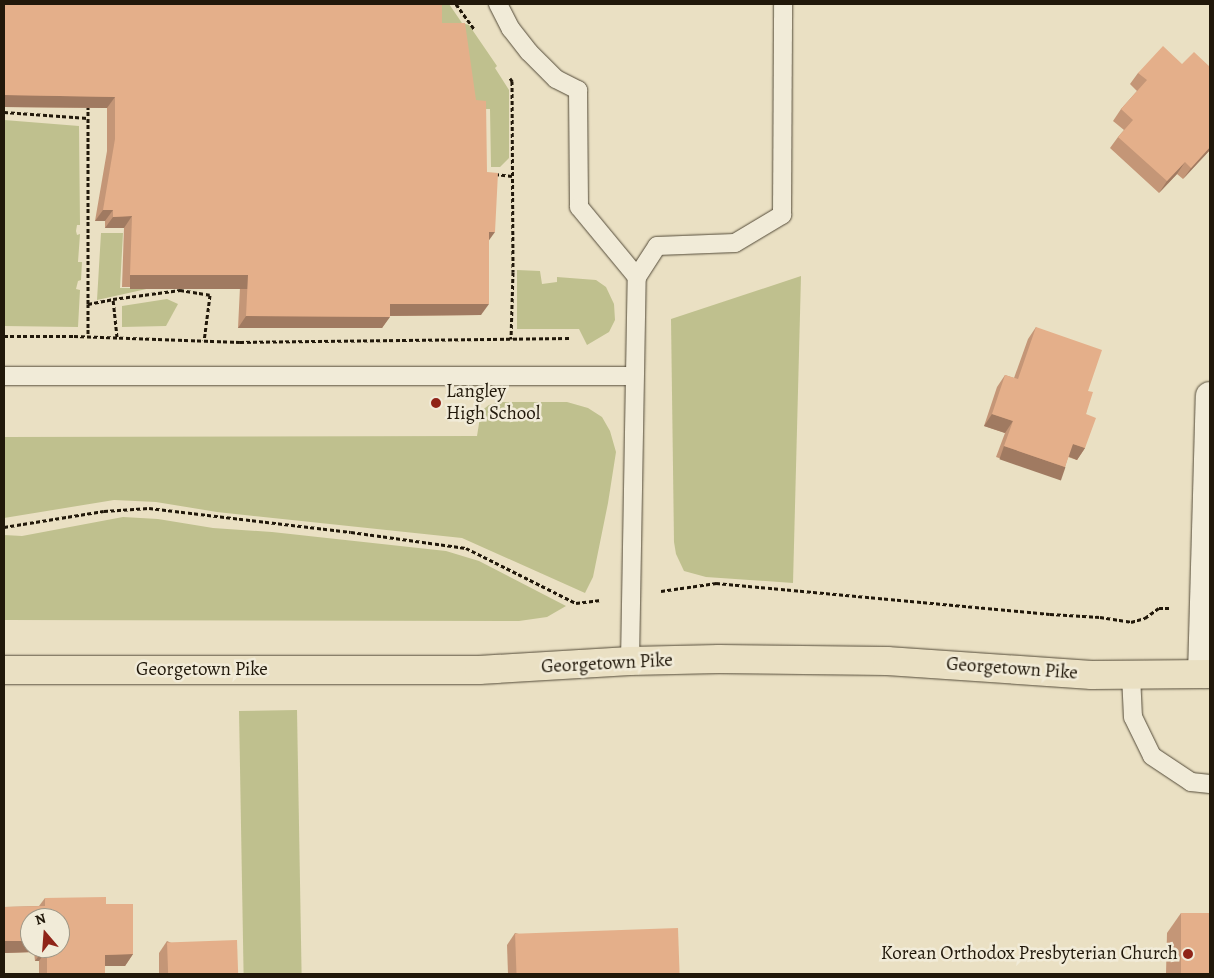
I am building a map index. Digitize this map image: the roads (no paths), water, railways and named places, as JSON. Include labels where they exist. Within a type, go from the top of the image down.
[{"type":"main road","name":"Georgetown Pike","points":[[4,670],[479,670],[630,661],[719,659],[887,661],[1092,675],[1206,674]]},
{"type":"street","points":[[1206,674],[1208,428],[1210,396]]},
{"type":"lane","points":[[498,4],[511,29],[529,52],[556,79],[578,90],[579,207],[637,276]]},
{"type":"lane","points":[[630,661],[637,276],[657,246],[735,243],[782,215],[783,4]]},
{"type":"lane","points":[[4,376],[634,376]]},
{"type":"lane","points":[[1131,674],[1133,717],[1152,756],[1191,782],[1210,784]]},
{"type":"place","name":"Langley High School","points":[[436,403]]},
{"type":"place","name":"Korean Orthodox Presbyterian Church","points":[[1188,954]]}]
